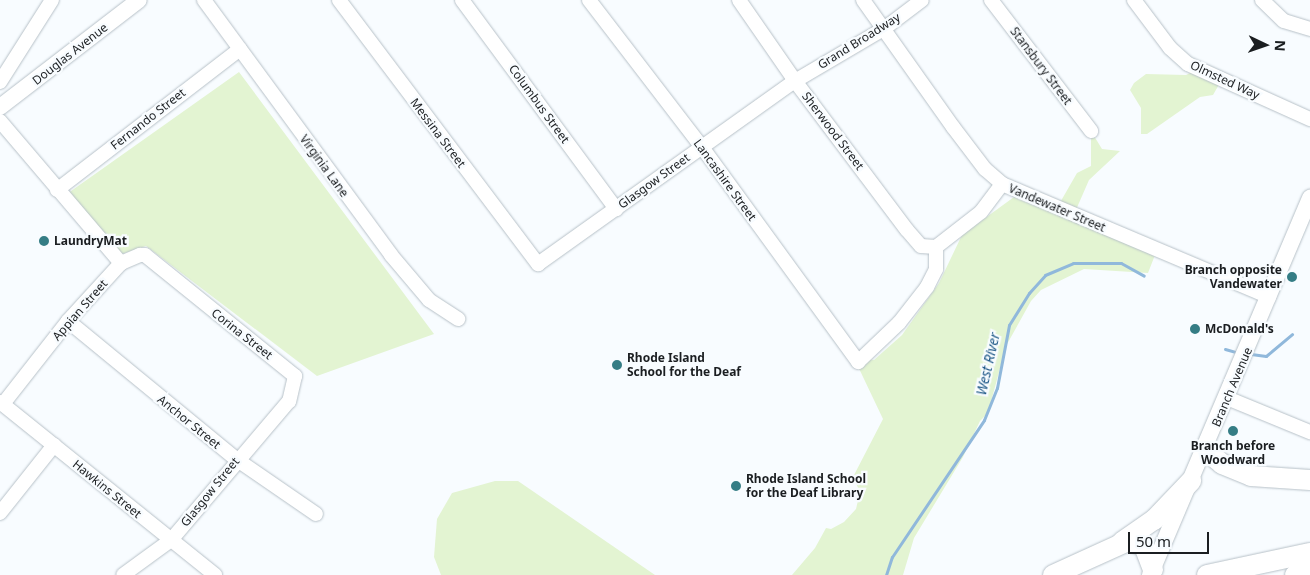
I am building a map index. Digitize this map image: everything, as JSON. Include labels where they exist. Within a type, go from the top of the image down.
[{"type":"highway","points":[[1205,450],[1222,464],[1251,476],[1310,480]]},
{"type":"highway","points":[[1053,575],[1122,542],[1154,520],[1191,481]]},
{"type":"highway","points":[[1122,542],[1132,541],[1144,546],[1152,572]]},
{"type":"highway","points":[[1207,575],[1310,553]]},
{"type":"highway","points":[[1295,575],[1310,572]]},
{"type":"main road","name":"Douglas Avenue","points":[[0,107],[139,0]]},
{"type":"main road","name":"Branch Avenue","points":[[1152,572],[1246,355],[1310,198]]},
{"type":"street","points":[[0,82],[52,0]]},
{"type":"street","name":"Virginia Lane","points":[[204,0],[391,256],[428,300],[458,319]]},
{"type":"street","name":"Messina Street","points":[[339,0],[538,264]]},
{"type":"street","name":"Columbus Street","points":[[462,0],[616,209]]},
{"type":"street","name":"Lancashire Street","points":[[589,0],[702,147],[858,362],[899,323],[927,287],[936,269],[936,247]]},
{"type":"street","name":"Sherwood Street","points":[[739,0],[795,81],[907,230],[921,246],[936,247]]},
{"type":"street","name":"Vandewater Street","points":[[863,0],[885,28],[953,127],[985,169],[1002,184],[1269,297]]},
{"type":"street","name":"Grand Broadway","points":[[795,81],[885,28],[922,0]]},
{"type":"street","name":"Stansbury Street","points":[[991,0],[1091,131]]},
{"type":"street","name":"Olmsted Way","points":[[1134,0],[1170,48],[1188,64],[1310,119]]},
{"type":"street","points":[[1265,4],[1284,21],[1310,29]]},
{"type":"street","name":"Fernando Street","points":[[57,190],[240,49]]},
{"type":"street","name":"Glasgow Street","points":[[538,264],[795,81]]},
{"type":"street","points":[[0,122],[121,263]]},
{"type":"street","points":[[936,247],[981,212],[1002,184]]},
{"type":"street","name":"Appian Street","points":[[1,403],[68,322],[121,263],[145,255],[170,276]]},
{"type":"street","name":"Corina Street","points":[[170,276],[295,376],[289,401]]},
{"type":"street","name":"Anchor Street","points":[[68,322],[236,459],[316,514]]},
{"type":"street","points":[[1227,398],[1310,432]]},
{"type":"street","name":"Glasgow Street","points":[[123,575],[171,540],[236,459],[289,401]]},
{"type":"street","name":"Hawkins Street","points":[[1,403],[215,575]]},
{"type":"street","points":[[0,513],[54,445]]},
{"type":"green space","points":[[1198,69],[1221,81],[1213,95],[1200,97],[1147,134],[1141,134],[1141,108],[1130,90],[1134,83],[1146,74],[1186,75]]},
{"type":"green space","points":[[239,72],[434,334],[317,376],[146,246],[110,258],[64,196]]},
{"type":"green space","points":[[1091,131],[1102,149],[1120,151],[1089,180],[1072,219],[1155,255],[1148,273],[1084,269],[1041,290],[1031,301],[1006,346],[988,413],[980,421],[963,457],[914,538],[903,575],[792,575],[815,548],[826,528],[831,529],[844,522],[856,509],[860,492],[853,477],[883,419],[854,358],[874,360],[902,335],[939,283],[962,235],[1014,197],[1054,213],[1077,173],[1091,166]]},
{"type":"green space","points":[[495,481],[518,481],[655,575],[441,575],[434,557],[437,519],[452,493]]},
{"type":"waterway","name":"West River","points":[[886,575],[892,557],[984,420],[997,388],[1009,325],[1029,293],[1045,275],[1073,263],[1121,263],[1144,276]]},
{"type":"waterway","name":"West River","points":[[1251,354],[1266,356],[1292,334]]},
{"type":"waterway","name":"West River","points":[[1225,349],[1239,353]]},
{"type":"place","name":"LaundryMat","points":[[44,241]]},
{"type":"place","name":"Branch opposite Vandewater","points":[[1292,277]]},
{"type":"place","name":"McDonald's","points":[[1195,329]]},
{"type":"place","name":"Rhode Island School for the Deaf","points":[[617,365]]},
{"type":"place","name":"Branch before Woodward","points":[[1233,431]]},
{"type":"place","name":"Rhode Island School for the Deaf Library","points":[[736,486]]}]
